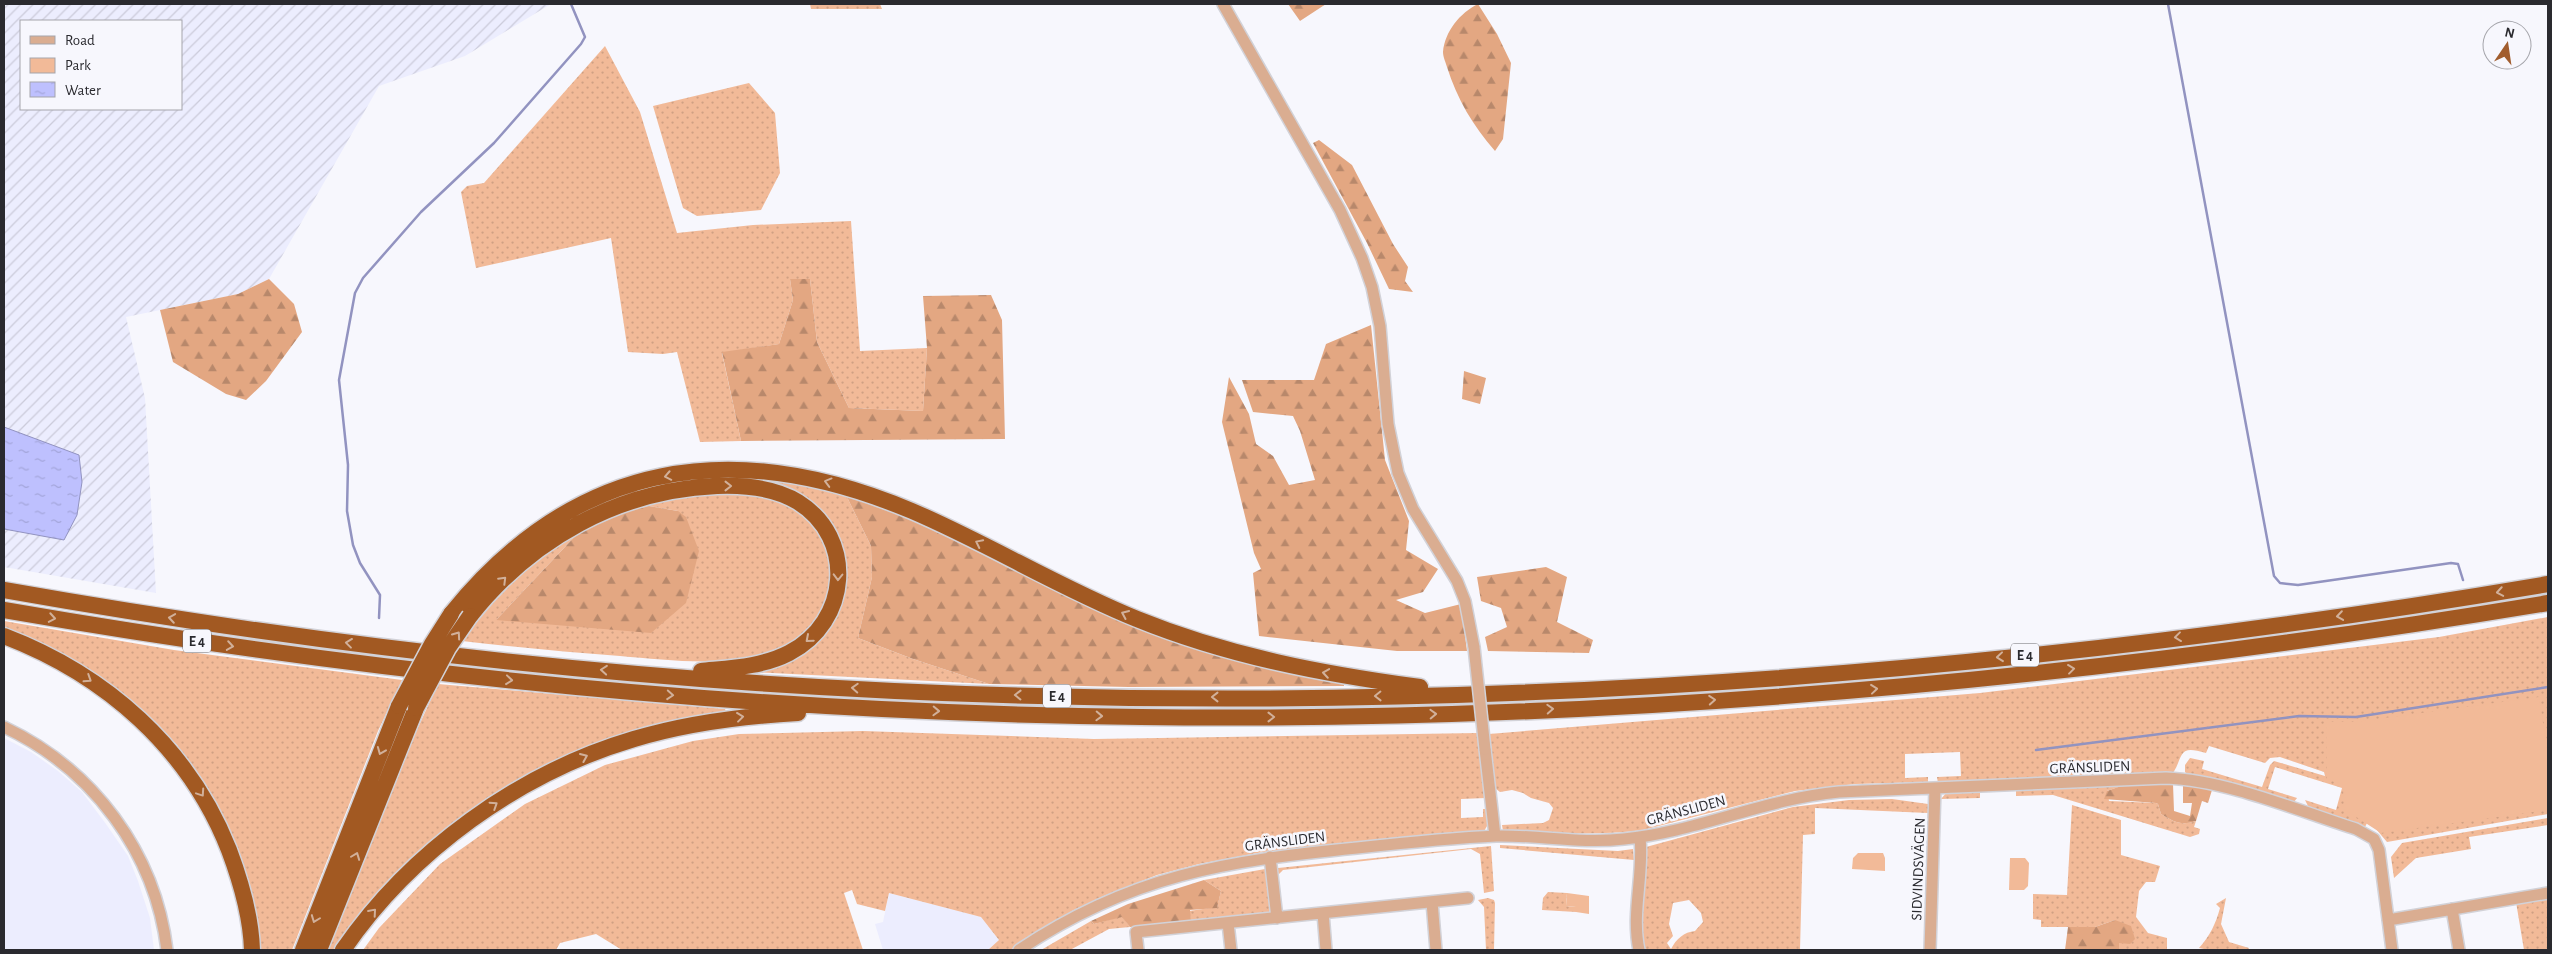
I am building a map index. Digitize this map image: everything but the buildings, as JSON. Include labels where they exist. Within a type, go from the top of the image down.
[{"type":"highway","points":[[303,950],[400,706],[432,644],[451,614],[471,590],[510,550],[532,533],[583,503],[612,490],[658,477],[709,470],[756,470],[803,476],[882,499],[952,530],[1119,611],[1209,645],[1306,669],[1475,694]]},
{"type":"highway","points":[[319,950],[416,708],[448,648],[470,616],[484,599],[525,558],[566,530],[631,501],[677,490],[738,486],[778,492],[797,501],[814,514],[832,540],[836,552],[839,575],[832,608],[815,634],[788,653],[764,662],[730,668],[653,675]]},
{"type":"highway","name":"E 4","points":[[4,590],[290,636],[529,664],[759,683],[988,694],[1171,697],[1475,694],[1830,674],[2045,653],[2284,624],[2548,584]]},
{"type":"highway","name":"E 4","points":[[4,610],[253,650],[597,689],[887,709],[1141,717],[1329,717],[1501,711],[1860,691],[2065,670],[2306,640],[2548,603]]},
{"type":"highway","points":[[4,636],[45,655],[89,679],[138,716],[164,743],[206,800],[222,834],[237,870],[246,902],[252,950]]},
{"type":"highway","points":[[343,950],[388,895],[438,846],[496,804],[570,763],[635,738],[705,722],[755,716],[887,709]]},
{"type":"street","points":[[1223,4],[1322,176],[1362,258],[1372,287],[1380,326],[1388,424],[1398,473],[1413,509],[1457,581],[1465,602],[1474,646],[1495,836]]},
{"type":"street","points":[[4,727],[61,762],[82,779],[114,816],[145,869],[160,912],[167,950]]},
{"type":"street","name":"GRÄNSLIDEN","points":[[1019,950],[1032,947],[1090,908],[1154,882],[1209,868],[1270,857],[1495,836],[1596,841],[1640,837],[1796,797],[1840,792],[2186,779],[2218,786],[2356,829],[2369,835],[2380,850],[2388,920]]},
{"type":"street","name":"SIDVINDSVÄGEN","points":[[1930,950],[1935,788]]},
{"type":"street","points":[[1639,950],[1636,925],[1641,852],[1640,837]]},
{"type":"street","points":[[1270,857],[1277,918]]},
{"type":"street","points":[[2392,950],[2388,920],[2548,893]]},
{"type":"street","points":[[1138,950],[1136,932],[1468,898]]},
{"type":"street","points":[[1432,902],[1436,950]]},
{"type":"street","points":[[2452,909],[2459,950]]},
{"type":"street","points":[[1322,913],[1326,950]]},
{"type":"street","points":[[1228,923],[1231,950]]},
{"type":"shaded area","points":[[4,4],[551,4],[465,56],[379,86],[269,279],[238,294],[126,317],[145,398],[156,593],[4,567]]},
{"type":"shaded area","points":[[4,738],[31,752],[58,771],[82,792],[106,824],[128,856],[138,881],[150,918],[154,950],[4,950]]},
{"type":"shaded area","points":[[889,893],[981,917],[999,940],[988,950],[883,950],[875,924],[883,922]]},
{"type":"green space","points":[[810,4],[880,4],[882,9],[811,9]]},
{"type":"green space","points":[[1288,4],[1326,4],[1300,21]]},
{"type":"green space","points":[[1478,4],[1497,34],[1511,63],[1503,139],[1495,151],[1473,122],[1461,101],[1443,54],[1444,44],[1454,23],[1465,12]]},
{"type":"green space","points":[[605,46],[640,112],[677,233],[753,225],[851,221],[860,351],[927,348],[923,411],[849,408],[817,342],[810,279],[790,279],[793,300],[779,344],[722,353],[741,441],[700,442],[677,352],[663,354],[628,352],[611,238],[476,268],[461,192],[467,186],[484,183]]},
{"type":"green space","points":[[749,83],[775,113],[780,173],[761,210],[697,216],[683,208],[653,106]]},
{"type":"green space","points":[[1319,140],[1352,165],[1393,244],[1408,267],[1405,281],[1413,292],[1389,289],[1367,243],[1313,143]]},
{"type":"green space","points":[[269,279],[294,304],[302,332],[266,381],[246,400],[226,394],[173,362],[160,310],[238,294]]},
{"type":"green space","points":[[790,279],[810,279],[817,342],[849,408],[923,411],[927,348],[923,296],[991,295],[1002,320],[1005,439],[741,441],[722,352],[779,344],[793,300]]},
{"type":"green space","points":[[1371,325],[1385,460],[1409,521],[1406,550],[1438,569],[1423,592],[1396,600],[1425,613],[1461,604],[1467,651],[1397,651],[1259,636],[1253,573],[1261,569],[1254,553],[1222,422],[1229,377],[1249,414],[1256,444],[1273,456],[1289,485],[1315,480],[1300,431],[1293,416],[1253,412],[1242,380],[1314,380],[1326,344]]},
{"type":"green space","points":[[1464,371],[1486,378],[1480,404],[1462,399]]},
{"type":"green space","points":[[759,477],[846,495],[871,546],[872,577],[858,638],[913,659],[989,684],[750,672],[797,653],[818,640],[827,631],[837,610],[845,576],[792,490],[652,489],[482,587],[610,498],[663,483]]},
{"type":"green space","points":[[722,493],[769,499],[790,507],[813,523],[827,549],[831,566],[831,583],[827,599],[820,614],[810,627],[798,639],[783,648],[749,658],[694,661],[462,641],[487,608],[516,579],[547,553],[581,530],[496,620],[678,511],[643,505],[665,500]]},
{"type":"green space","points":[[846,495],[908,517],[1090,606],[1208,652],[1278,671],[1344,682],[1344,686],[1129,687],[989,684],[913,659],[858,638],[872,577],[871,546]]},
{"type":"green space","points":[[643,505],[678,511],[686,517],[699,551],[686,603],[651,633],[496,620],[581,530]]},
{"type":"green space","points":[[1546,567],[1567,577],[1557,622],[1593,640],[1589,653],[1488,651],[1485,637],[1507,627],[1501,608],[1481,601],[1477,577]]},
{"type":"green space","points":[[2548,617],[2548,814],[2387,842],[2376,829],[2367,823],[2365,827],[2309,808],[2305,800],[2336,810],[2342,788],[2275,767],[2268,789],[2297,798],[2294,802],[2188,775],[2185,772],[2185,765],[2190,758],[2204,761],[2202,769],[2262,787],[2270,765],[2274,761],[2325,776],[2324,772],[2280,757],[2270,758],[2265,763],[2209,746],[2206,753],[2190,750],[2183,753],[2173,773],[2015,783],[2015,778],[1980,780],[1980,784],[1938,783],[1937,777],[1961,776],[1960,752],[1905,754],[1905,778],[1928,777],[1928,782],[1855,784],[1795,791],[1643,830],[1590,833],[1503,831],[1502,825],[1543,823],[1549,820],[1553,808],[1549,803],[1531,798],[1523,793],[1512,790],[1500,792],[1496,789],[1489,734],[1980,693],[2439,637]]},
{"type":"green space","points":[[4,621],[174,650],[402,680],[378,731],[292,950],[259,950],[251,895],[234,842],[209,791],[177,745],[145,712],[118,690],[4,630]]},
{"type":"green space","points":[[438,684],[725,709],[727,714],[694,718],[489,799],[335,950],[328,950],[404,758]]},
{"type":"green space","points":[[2539,697],[2548,755],[2548,810],[2381,833],[2344,809],[2343,785],[2327,779],[2326,722],[2355,722]]},
{"type":"green space","points":[[863,731],[1094,739],[1478,733],[1486,798],[1461,799],[1461,818],[1483,817],[1483,809],[1487,809],[1487,826],[1483,833],[1476,831],[1263,852],[1199,864],[1157,875],[1104,896],[1072,911],[1010,950],[988,950],[999,940],[981,917],[889,893],[885,911],[857,904],[852,890],[844,893],[863,950],[622,950],[596,934],[560,943],[556,950],[363,950],[379,928],[440,864],[525,804],[605,765],[693,741],[739,734]]},
{"type":"green space","points":[[2173,784],[2174,811],[2190,816],[2192,803],[2183,803],[2183,785],[2212,790],[2208,803],[2202,801],[2196,821],[2182,823],[2174,821],[2161,814],[2156,803],[2104,799],[2107,791],[2121,786]]},
{"type":"green space","points":[[2121,786],[2107,791],[2109,801],[2156,803],[2161,814],[2174,821],[2186,823],[2196,821],[2194,827],[2200,829],[2199,834],[2190,837],[2053,795],[2016,796],[2016,788]]},
{"type":"green space","points":[[1980,789],[1980,798],[1941,799],[1947,792]]},
{"type":"green space","points":[[1892,799],[1928,804],[1928,813],[1815,808],[1815,834],[1803,835],[1800,950],[1643,950],[1641,934],[1646,847],[1793,807],[1849,800]],"holes":[[[1689,900],[1701,913],[1703,922],[1695,931],[1687,933],[1675,942],[1671,949],[1667,943],[1673,936],[1669,924],[1673,903]]]},
{"type":"green space","points":[[2072,805],[2121,820],[2121,855],[2160,866],[2155,882],[2146,882],[2139,891],[2136,917],[2148,933],[2167,938],[2167,950],[2119,950],[2115,920],[2095,927],[2041,927],[2041,920],[2033,919],[2033,894],[2067,895]]},
{"type":"green space","points":[[2548,818],[2548,825],[2469,837],[2471,849],[2416,858],[2394,878],[2391,857],[2402,843]]},
{"type":"green space","points":[[1500,845],[1618,851],[1633,849],[1634,860],[1500,848]]},
{"type":"green space","points":[[1491,846],[1494,891],[1484,893],[1480,854],[1471,849],[1283,870],[1277,876],[1278,868]]},
{"type":"green space","points":[[1858,853],[1883,853],[1885,871],[1852,869],[1853,858]]},
{"type":"green space","points":[[2010,858],[2025,858],[2029,863],[2028,886],[2024,890],[2009,890]]},
{"type":"green space","points":[[1265,869],[1268,875],[1271,908],[1269,912],[1191,920],[1189,911],[1217,907],[1221,891],[1204,880]]},
{"type":"green space","points":[[1204,880],[1221,891],[1217,908],[1190,910],[1191,920],[1130,927],[1122,917],[1094,924],[1091,921],[1128,904]]},
{"type":"green space","points":[[1548,892],[1567,893],[1566,906],[1576,907],[1576,912],[1542,910],[1543,898]]},
{"type":"green space","points":[[1567,893],[1589,896],[1589,914],[1576,912],[1576,907],[1566,906]]},
{"type":"green space","points":[[2548,896],[2548,950],[2524,950],[2516,902]]},
{"type":"green space","points":[[1488,898],[1494,900],[1495,903],[1494,950],[1486,950],[1484,907],[1478,900]]},
{"type":"green space","points":[[2226,898],[2221,924],[2229,942],[2249,948],[2248,950],[2209,950],[2199,948],[2217,919],[2220,908],[2216,904]]},
{"type":"green space","points":[[1122,916],[1130,927],[1109,929],[1070,950],[1041,950],[1091,921],[1094,924]]},
{"type":"green space","points":[[2115,920],[2131,926],[2135,939],[2130,944],[2119,943],[2119,950],[2065,950],[2068,927],[2095,927]]},
{"type":"water","points":[[4,427],[79,455],[82,482],[77,515],[64,540],[4,529]]},
{"type":"waterway","points":[[379,618],[380,595],[360,563],[353,545],[347,511],[348,465],[339,380],[355,293],[363,278],[421,212],[494,143],[581,44],[585,37],[571,4]]},
{"type":"waterway","points":[[2168,4],[2274,576],[2280,583],[2298,585],[2451,563],[2458,564],[2463,580]]},
{"type":"waterway","points":[[2036,750],[2299,716],[2356,717],[2548,687]]}]
